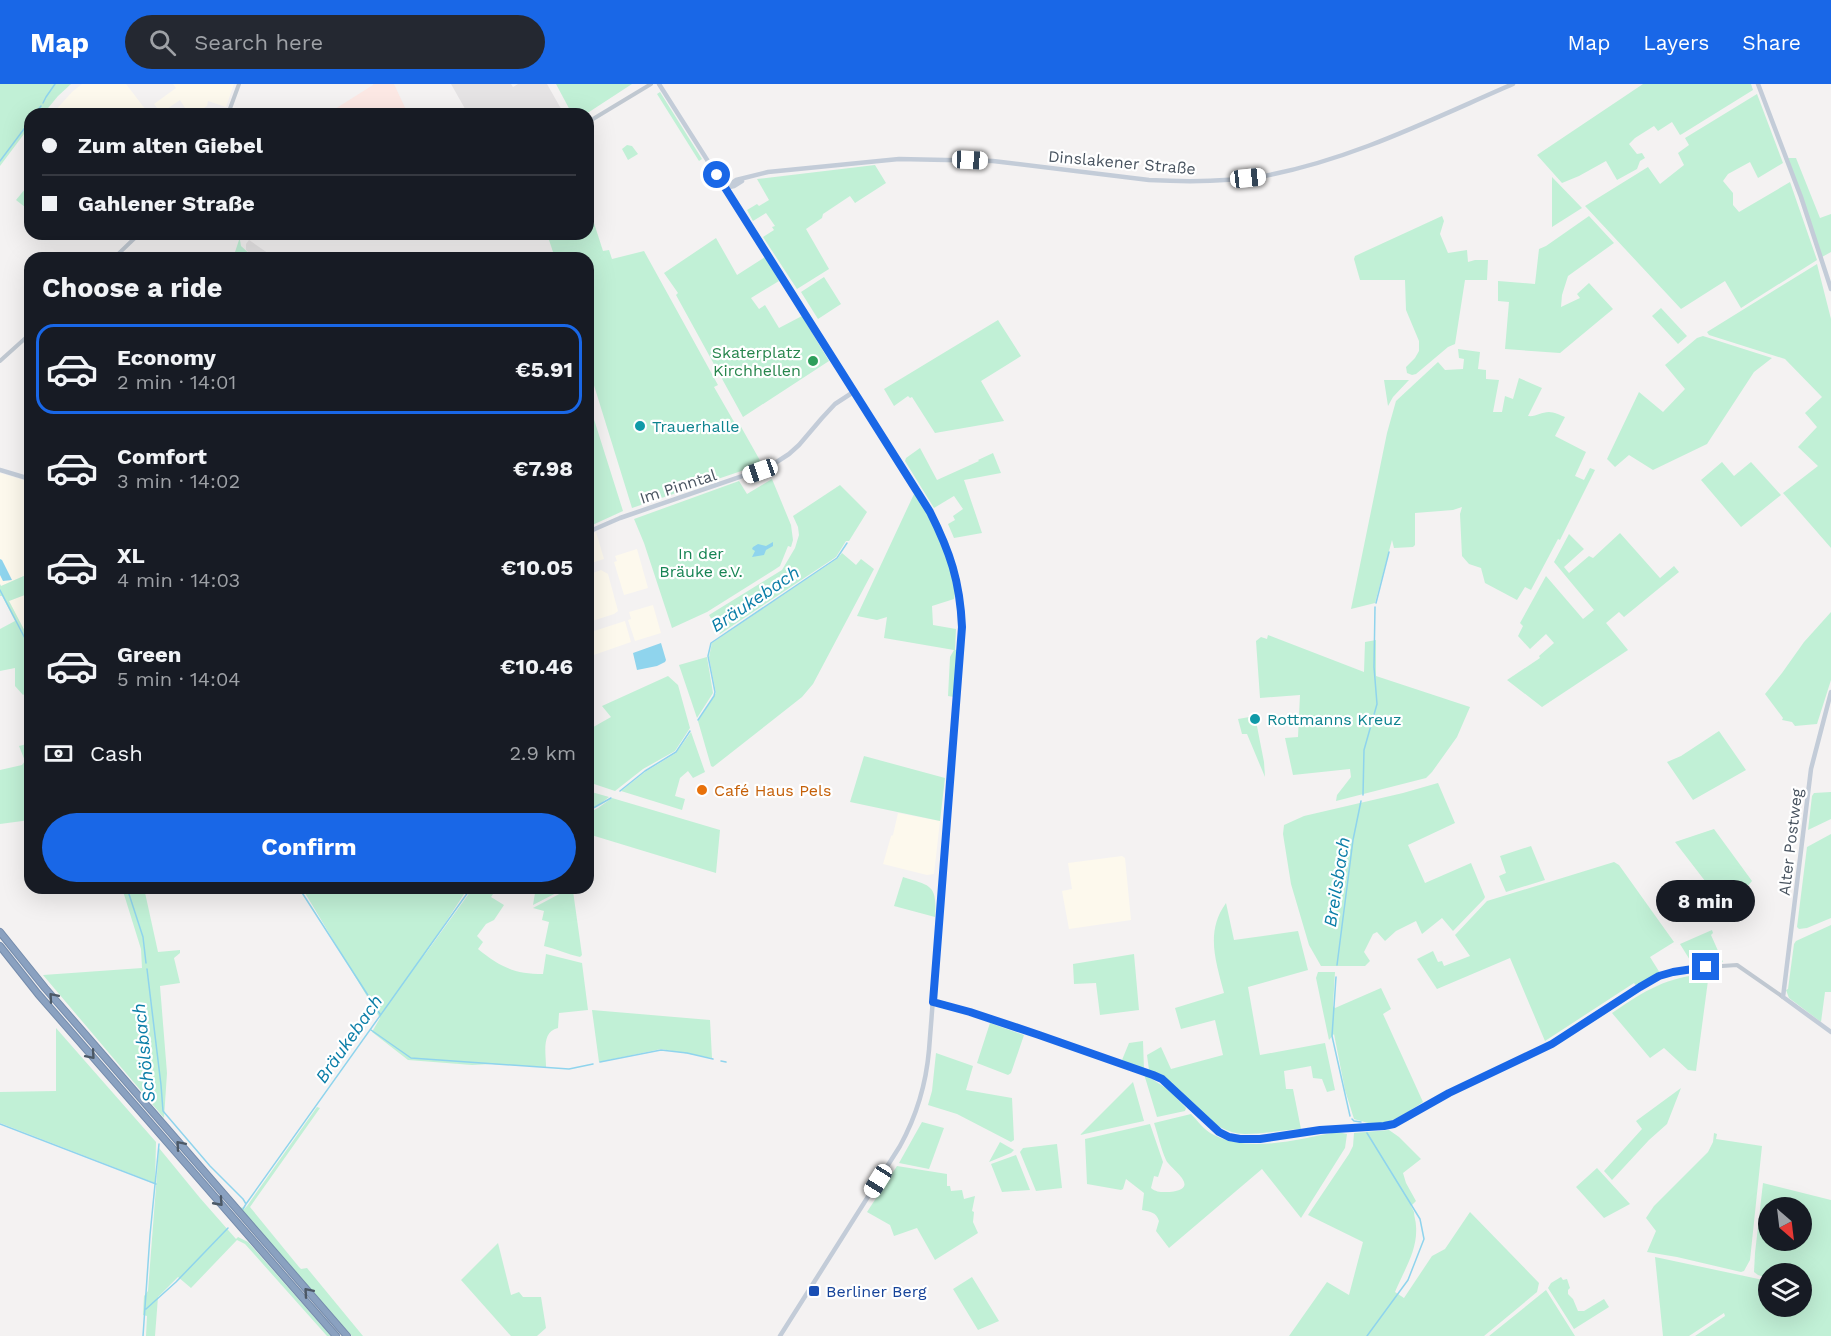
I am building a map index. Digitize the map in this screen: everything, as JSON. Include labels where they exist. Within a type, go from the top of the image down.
[{"type":"highway","points":[[0,932],[45,988],[347,1336]]},
{"type":"highway","points":[[0,946],[38,994],[336,1336]]},
{"type":"main road","points":[[659,84],[930,512],[946,543],[961,602],[962,627],[958,689],[933,1002],[926,1077],[919,1106],[900,1146],[780,1336]]},
{"type":"main road","name":"Dinslakener Straße","points":[[725,188],[734,186],[748,177],[768,172],[899,159],[993,161],[1172,181],[1198,182],[1262,176],[1322,162],[1354,151],[1513,84]]},
{"type":"main road","points":[[1758,84],[1800,196],[1831,289]]},
{"type":"main road","name":"Im Pinntal","points":[[594,529],[779,462],[799,446],[835,404],[855,391]]},
{"type":"main road","points":[[0,470],[24,477]]},
{"type":"main road","name":"Alter Postweg","points":[[1783,997],[1811,769],[1831,692]]},
{"type":"main road","points":[[1783,997],[1831,1032]]},
{"type":"street","points":[[230,108],[239,84]]},
{"type":"street","points":[[594,118],[651,84]]},
{"type":"street","points":[[120,252],[133,240]]},
{"type":"street","points":[[0,361],[24,339]]},
{"type":"street","points":[[933,1002],[1111,1059],[1162,1079],[1219,1132],[1229,1137],[1250,1139],[1394,1124],[1449,1093],[1552,1044],[1640,987],[1659,976],[1673,972],[1692,968],[1737,965],[1783,997]]},
{"type":"shaded area","points":[[82,84],[126,84],[144,108],[58,108]]},
{"type":"shaded area","points":[[173,84],[234,84],[226,107],[208,101],[204,108],[185,108],[180,100],[168,108],[157,108],[154,104],[176,88]]},
{"type":"shaded area","points":[[394,84],[405,108],[337,108],[373,85]]},
{"type":"shaded area","points":[[451,84],[511,84],[513,87],[518,84],[547,84],[561,108],[465,108]]},
{"type":"shaded area","points":[[249,240],[266,252],[248,252],[246,244]]},
{"type":"shaded area","points":[[0,473],[24,480],[24,576],[1,586]]},
{"type":"shaded area","points":[[596,532],[604,559],[594,562],[594,533]]},
{"type":"shaded area","points":[[637,549],[648,588],[624,595],[614,562],[617,561],[615,556]]},
{"type":"shaded area","points":[[601,570],[608,574],[618,611],[594,620],[594,573]]},
{"type":"shaded area","points":[[24,595],[24,630],[9,601]]},
{"type":"shaded area","points":[[653,605],[661,633],[635,641],[628,620],[631,619],[629,612]]},
{"type":"shaded area","points":[[625,621],[631,642],[594,655],[594,631]]},
{"type":"shaded area","points":[[898,813],[940,821],[934,874],[927,875],[883,864]]},
{"type":"shaded area","points":[[1122,856],[1125,858],[1131,920],[1069,929],[1062,891],[1072,889],[1068,863]]},
{"type":"green space","points":[[0,84],[71,84],[48,108],[24,108],[24,134],[0,166]]},
{"type":"green space","points":[[556,84],[632,84],[594,109],[569,108]]},
{"type":"green space","points":[[1643,84],[1751,84],[1753,90],[1680,135],[1672,122],[1658,131],[1654,126],[1635,138],[1629,144],[1637,154],[1642,153],[1645,158],[1640,161],[1637,169],[1617,180],[1606,161],[1562,183],[1537,155]]},
{"type":"green space","points":[[660,92],[702,159],[699,161],[657,94]]},
{"type":"green space","points":[[1757,94],[1783,163],[1758,178],[1750,162],[1728,174],[1723,181],[1733,193],[1733,205],[1739,212],[1790,182],[1817,260],[1741,308],[1725,281],[1681,309],[1585,206],[1648,167],[1660,184],[1684,165],[1678,153],[1689,145],[1685,138]]},
{"type":"green space","points":[[627,145],[632,146],[638,154],[628,160],[622,149]]},
{"type":"green space","points":[[1788,158],[1796,158],[1820,218],[1831,214],[1831,252],[1822,257]]},
{"type":"green space","points":[[875,165],[886,183],[855,203],[850,196],[823,214],[822,218],[806,229],[829,269],[797,289],[763,237],[774,230],[772,227],[775,226],[766,213],[753,221],[747,210],[769,200],[757,179]]},
{"type":"green space","points":[[1552,177],[1582,208],[1552,227]]},
{"type":"green space","points":[[24,190],[24,206],[16,200]]},
{"type":"green space","points":[[1442,216],[1444,221],[1440,234],[1448,253],[1467,250],[1468,262],[1488,260],[1487,280],[1465,280],[1455,344],[1412,375],[1407,373],[1406,367],[1419,351],[1419,341],[1406,310],[1405,280],[1360,280],[1354,259],[1355,256]]},
{"type":"green space","points":[[1589,216],[1614,243],[1568,276],[1561,307],[1580,298],[1577,294],[1589,283],[1613,309],[1560,353],[1505,349],[1509,302],[1498,301],[1498,281],[1535,284],[1539,249]]},
{"type":"green space","points":[[594,223],[603,251],[609,250],[612,259],[644,251],[718,385],[714,387],[737,427],[740,425],[762,464],[632,508],[594,385],[594,252],[553,252],[549,240],[594,240]]},
{"type":"green space","points":[[716,238],[737,275],[765,257],[779,281],[751,298],[759,309],[765,305],[779,328],[802,316],[829,361],[743,417],[676,295],[678,293],[664,273]]},
{"type":"green space","points":[[240,240],[241,246],[248,252],[235,252]]},
{"type":"green space","points":[[1817,264],[1831,319],[1831,548],[1783,493],[1818,466],[1798,447],[1817,427],[1805,413],[1822,397],[1785,359],[1709,335],[1707,332]]},
{"type":"green space","points":[[824,277],[841,304],[818,319],[801,292]]},
{"type":"green space","points":[[1661,308],[1687,336],[1678,344],[1652,316]]},
{"type":"green space","points":[[998,320],[1021,356],[981,381],[1004,421],[935,433],[912,397],[908,396],[894,406],[884,389]]},
{"type":"green space","points":[[1703,336],[1772,358],[1754,372],[1707,444],[1653,470],[1629,455],[1615,467],[1607,459],[1639,392],[1663,412],[1685,389],[1665,365],[1697,338]]},
{"type":"green space","points":[[1458,349],[1480,352],[1478,369],[1486,370],[1486,379],[1499,380],[1493,412],[1502,412],[1505,396],[1513,399],[1519,378],[1542,388],[1528,416],[1549,412],[1565,417],[1555,436],[1586,452],[1575,476],[1584,480],[1590,468],[1595,470],[1560,540],[1558,539],[1531,590],[1525,587],[1517,600],[1485,583],[1481,568],[1469,564],[1462,556],[1460,514],[1462,507],[1453,510],[1415,513],[1415,545],[1394,548],[1392,540],[1375,603],[1351,609],[1387,433],[1396,401],[1438,362],[1445,370],[1463,369],[1464,359],[1459,358]]},
{"type":"green space","points":[[1384,380],[1409,380],[1388,406]]},
{"type":"green space","points":[[594,419],[623,511],[594,524]]},
{"type":"green space","points":[[920,448],[937,480],[993,453],[1001,473],[964,480],[982,533],[954,538],[948,524],[955,520],[953,516],[963,509],[954,496],[934,508],[905,461]]},
{"type":"green space","points":[[1722,462],[1734,476],[1751,462],[1781,495],[1741,527],[1701,480]]},
{"type":"green space","name":"In der Bräuke e.V.","points":[[772,479],[791,525],[793,540],[780,566],[707,612],[672,628],[634,519],[739,481],[747,494]]},
{"type":"green space","points":[[840,485],[867,512],[849,541],[846,541],[836,557],[720,634],[709,615],[782,570],[795,548],[799,535],[793,516]]},
{"type":"green space","points":[[914,494],[928,514],[953,576],[954,599],[932,606],[933,625],[956,629],[955,650],[958,649],[958,652],[954,697],[948,696],[950,657],[954,650],[884,638],[887,617],[877,620],[857,616]]},
{"type":"green space","points":[[1620,533],[1660,578],[1674,566],[1679,572],[1624,617],[1619,612],[1606,623],[1628,650],[1542,707],[1507,680],[1540,658],[1539,656],[1554,643],[1546,634],[1530,649],[1518,636],[1523,626],[1520,623],[1546,576],[1583,619],[1594,610],[1554,562],[1569,534],[1584,549],[1564,567],[1569,573],[1589,556],[1593,558]]},
{"type":"green space","points":[[842,553],[856,565],[861,559],[874,569],[813,684],[802,697],[713,767],[711,766],[698,721],[716,693],[709,657],[712,643],[838,558]]},
{"type":"green space","points":[[24,576],[24,595],[9,601],[24,630],[23,695],[15,686],[15,668],[0,671],[0,629],[15,621],[0,596],[0,584],[1,586]]},
{"type":"green space","points":[[1831,612],[1831,680],[1817,724],[1795,726],[1792,722],[1782,720],[1783,718],[1765,694],[1804,642]]},
{"type":"green space","points":[[1268,635],[1364,672],[1365,642],[1376,640],[1376,676],[1470,707],[1457,737],[1426,778],[1336,801],[1337,795],[1351,777],[1350,769],[1293,775],[1285,738],[1298,737],[1300,695],[1260,698],[1256,641],[1261,637],[1267,639]]},
{"type":"green space","points":[[707,657],[713,693],[697,718],[679,665]]},
{"type":"green space","points":[[668,676],[678,685],[690,728],[675,751],[643,769],[615,791],[594,784],[594,727],[611,717],[602,706]]},
{"type":"green space","points":[[1255,716],[1265,777],[1247,734],[1242,734],[1238,719]]},
{"type":"green space","points":[[1719,731],[1746,770],[1693,800],[1667,762],[1681,756]]},
{"type":"green space","points":[[691,732],[705,772],[693,778],[688,771],[680,778],[675,796],[685,799],[682,810],[621,791],[645,772],[676,753]]},
{"type":"green space","points":[[24,745],[24,758],[19,746]]},
{"type":"green space","points":[[864,756],[945,778],[940,821],[850,802]]},
{"type":"green space","points":[[24,762],[24,821],[0,824],[0,770],[22,765]]},
{"type":"green space","points":[[1438,783],[1455,823],[1408,845],[1425,883],[1471,863],[1484,899],[1453,931],[1442,918],[1422,934],[1416,921],[1396,931],[1385,941],[1377,932],[1373,934],[1364,952],[1370,961],[1365,966],[1321,966],[1309,945],[1291,884],[1283,834],[1284,825],[1304,816]]},
{"type":"green space","points":[[1831,792],[1831,819],[1808,830],[1812,796],[1814,793]]},
{"type":"green space","points":[[594,793],[609,797],[594,808]]},
{"type":"green space","points":[[612,798],[720,830],[716,873],[594,836],[594,810]]},
{"type":"green space","points":[[1714,829],[1752,881],[1738,898],[1733,894],[1722,903],[1675,842]]},
{"type":"green space","points":[[1831,834],[1831,918],[1799,929],[1797,927],[1807,847]]},
{"type":"green space","points":[[1531,846],[1545,880],[1506,892],[1499,876],[1506,873],[1500,856]]},
{"type":"green space","points":[[1614,862],[1619,865],[1674,942],[1650,957],[1660,973],[1637,987],[1634,983],[1545,1041],[1510,958],[1437,989],[1417,959],[1433,951],[1438,962],[1442,961],[1444,966],[1470,956],[1455,935],[1487,901]]},
{"type":"green space","points":[[903,877],[931,888],[935,899],[935,917],[894,906]]},
{"type":"green space","points":[[124,894],[145,894],[158,952],[180,950],[174,958],[180,983],[160,986],[167,1073],[164,1118],[43,975],[142,968],[141,949]]},
{"type":"green space","points":[[306,894],[464,894],[423,957],[469,894],[493,894],[491,897],[504,905],[494,920],[486,924],[477,936],[483,942],[478,949],[501,965],[524,973],[543,974],[546,954],[582,963],[588,1010],[559,1013],[558,1028],[553,1030],[547,1038],[546,1067],[408,1060],[372,1032],[380,1018]]},
{"type":"green space","points":[[535,894],[554,894],[533,905]]},
{"type":"green space","points":[[559,894],[573,894],[582,955],[580,957],[544,946],[549,922],[542,920],[544,911],[533,908]]},
{"type":"green space","points":[[1226,903],[1234,940],[1298,931],[1308,970],[1248,987],[1260,1055],[1325,1043],[1335,1090],[1327,1092],[1322,1079],[1313,1078],[1311,1066],[1284,1071],[1286,1089],[1293,1089],[1301,1129],[1252,1134],[1232,1132],[1207,1118],[1149,1070],[1147,1055],[1161,1047],[1171,1069],[1223,1055],[1215,1020],[1181,1029],[1175,1008],[1224,993],[1216,959],[1214,936],[1220,914]]},
{"type":"green space","points":[[1831,925],[1831,992],[1825,992],[1821,1022],[1789,998],[1786,990],[1796,941]]},
{"type":"green space","points":[[1712,930],[1711,935],[1723,962],[1693,965],[1680,944]]},
{"type":"green space","points":[[1134,954],[1139,1010],[1100,1015],[1096,983],[1074,984],[1073,964]]},
{"type":"green space","points":[[1318,972],[1335,972],[1333,1006],[1335,1008],[1381,988],[1391,1009],[1383,1014],[1423,1102],[1397,1118],[1383,1123],[1375,1124],[1354,1119],[1345,1090],[1334,1034],[1329,1040],[1316,978]]},
{"type":"green space","points":[[1709,973],[1696,1071],[1688,1070],[1664,1048],[1650,1058],[1612,1013],[1657,986],[1680,978]]},
{"type":"green space","points":[[592,1010],[710,1020],[712,1058],[661,1049],[599,1062]]},
{"type":"green space","points":[[990,1023],[1024,1035],[1011,1073],[1008,1075],[977,1063]]},
{"type":"green space","points":[[56,1028],[156,1142],[155,1183],[0,1123],[0,1092],[56,1091]]},
{"type":"green space","points":[[1143,1041],[1144,1070],[1122,1060],[1129,1043]]},
{"type":"green space","points":[[936,1053],[973,1066],[966,1090],[1012,1098],[1014,1140],[1011,1142],[957,1114],[928,1105],[932,1091]]},
{"type":"green space","points":[[1144,1074],[1169,1090],[1186,1108],[1185,1111],[1157,1117]]},
{"type":"green space","points":[[1133,1082],[1144,1121],[1080,1135]]},
{"type":"green space","points":[[1681,1088],[1667,1124],[1612,1180],[1604,1171],[1642,1129],[1636,1121]]},
{"type":"green space","points":[[317,1107],[320,1108],[250,1207],[299,1267],[307,1268],[363,1336],[352,1336],[240,1209],[247,1206]]},
{"type":"green space","points":[[1191,1114],[1209,1132],[1226,1140],[1258,1144],[1274,1143],[1337,1132],[1347,1134],[1345,1148],[1301,1218],[1262,1169],[1169,1248],[1156,1231],[1159,1221],[1155,1214],[1142,1210],[1144,1193],[1126,1179],[1121,1190],[1087,1184],[1085,1139],[1150,1124],[1163,1162],[1158,1177],[1154,1176],[1151,1188],[1162,1192],[1179,1190],[1184,1187],[1184,1182],[1166,1160],[1154,1123]]},
{"type":"green space","points":[[922,1122],[944,1128],[929,1169],[899,1163]]},
{"type":"green space","points":[[1389,1130],[1421,1159],[1403,1173],[1416,1201],[1411,1206],[1414,1212],[1416,1235],[1410,1260],[1395,1292],[1404,1298],[1432,1256],[1445,1249],[1470,1212],[1539,1283],[1537,1292],[1484,1336],[1289,1336],[1327,1282],[1349,1295],[1363,1242],[1308,1215],[1349,1154],[1353,1146],[1354,1133]]},
{"type":"green space","points":[[1714,1133],[1717,1134],[1716,1139],[1762,1146],[1750,1260],[1741,1272],[1647,1252],[1656,1231],[1646,1218],[1654,1206],[1708,1152]]},
{"type":"green space","points":[[1000,1142],[1014,1150],[989,1162]]},
{"type":"green space","points":[[1057,1144],[1062,1188],[1036,1191],[1020,1152],[1023,1148]]},
{"type":"green space","points":[[159,1148],[236,1239],[238,1237],[248,1242],[331,1336],[327,1336],[245,1244],[237,1240],[191,1288],[178,1277],[158,1297],[155,1336],[146,1336],[147,1316],[143,1315],[144,1296],[148,1291]]},
{"type":"green space","points":[[1016,1155],[1030,1190],[1002,1192],[991,1164]]},
{"type":"green space","points":[[897,1166],[947,1174],[947,1186],[950,1186],[951,1191],[962,1190],[964,1199],[975,1196],[972,1211],[974,1212],[973,1222],[978,1233],[935,1260],[917,1228],[894,1236],[890,1225],[867,1212]]},
{"type":"green space","points":[[1597,1168],[1630,1204],[1604,1218],[1576,1187]]},
{"type":"green space","points":[[1763,1183],[1831,1200],[1831,1336],[1695,1336],[1725,1316],[1724,1313],[1689,1336],[1663,1336],[1655,1257],[1758,1279],[1758,1317],[1812,1317],[1812,1263],[1758,1263],[1758,1275],[1754,1272],[1758,1227],[1758,1251],[1812,1251],[1812,1197],[1761,1197]]},
{"type":"green space","points":[[498,1243],[511,1295],[519,1292],[523,1297],[541,1297],[546,1328],[537,1336],[511,1336],[461,1280]]},
{"type":"green space","points":[[972,1277],[999,1321],[978,1330],[953,1289]]},
{"type":"green space","points":[[1561,1277],[1563,1280],[1567,1279],[1570,1288],[1568,1294],[1578,1311],[1584,1311],[1604,1299],[1609,1307],[1574,1329],[1548,1288],[1551,1283]]},
{"type":"green space","points":[[1546,1290],[1575,1336],[1489,1336]]},
{"type":"water","points":[[773,542],[773,546],[766,550],[764,555],[752,557],[755,551],[753,547],[758,544],[766,546]]},
{"type":"water","points":[[0,559],[12,580],[3,581],[0,575]]},
{"type":"water","points":[[661,643],[665,662],[637,670],[633,653]]},
{"type":"waterway","name":"Schölsbach","points":[[43,103],[55,84]]},
{"type":"waterway","name":"Schölsbach","points":[[0,161],[24,129]]},
{"type":"waterway","name":"Bräukebach","points":[[698,720],[715,692],[708,656],[711,643],[837,558],[847,543]]},
{"type":"waterway","name":"Breilsbach","points":[[1376,603],[1389,552]]},
{"type":"waterway","name":"Schölsbach","points":[[0,590],[24,636]]},
{"type":"waterway","name":"Breilsbach","points":[[1363,795],[1364,750],[1377,704],[1374,667],[1375,607]]},
{"type":"waterway","name":"Bräukebach","points":[[620,791],[645,771],[676,752],[690,731]]},
{"type":"waterway","name":"Bräukebach","points":[[594,808],[611,798]]},
{"type":"waterway","name":"Breilsbach","points":[[1337,965],[1353,840],[1361,801]]},
{"type":"waterway","name":"Schölsbach","points":[[129,894],[143,937],[146,963]]},
{"type":"waterway","points":[[303,894],[380,1014]]},
{"type":"waterway","name":"Bräukebach","points":[[246,1204],[467,894]]},
{"type":"waterway","name":"Schölsbach","points":[[147,969],[163,1111],[210,1166],[243,1199],[246,1204],[243,1209]]},
{"type":"waterway","name":"Breilsbach","points":[[1336,977],[1332,1036],[1350,1116]]},
{"type":"waterway","points":[[371,1030],[411,1058],[569,1069],[593,1064]]},
{"type":"waterway","points":[[600,1062],[661,1050],[713,1059]]},
{"type":"waterway","points":[[721,1061],[726,1062]]},
{"type":"waterway","name":"Breilsbach","points":[[1352,1119],[1361,1122]]},
{"type":"waterway","points":[[0,1124],[156,1184]]},
{"type":"waterway","name":"Breilsbach","points":[[1367,1133],[1420,1219],[1424,1239],[1408,1280],[1367,1336]]},
{"type":"waterway","points":[[143,1336],[159,1144]]},
{"type":"waterway","name":"Schölsbach","points":[[146,1309],[176,1282],[228,1228]]},
{"type":"place","name":"Skaterplatz Kirchhellen","points":[[813,361]]},
{"type":"place","name":"Trauerhalle","points":[[640,426]]},
{"type":"place","name":"Rottmanns Kreuz","points":[[1255,719]]},
{"type":"place","name":"Café Haus Pels","points":[[702,790]]},
{"type":"place","name":"Berliner Berg","points":[[814,1291]]},
{"type":"route","points":[[717,175],[930,512],[946,543],[957,579],[962,627],[933,1002],[970,1012],[1153,1075],[1162,1079],[1219,1132],[1240,1139],[1260,1139],[1320,1130],[1394,1124],[1449,1093],[1552,1044],[1659,976],[1706,967]]}]
